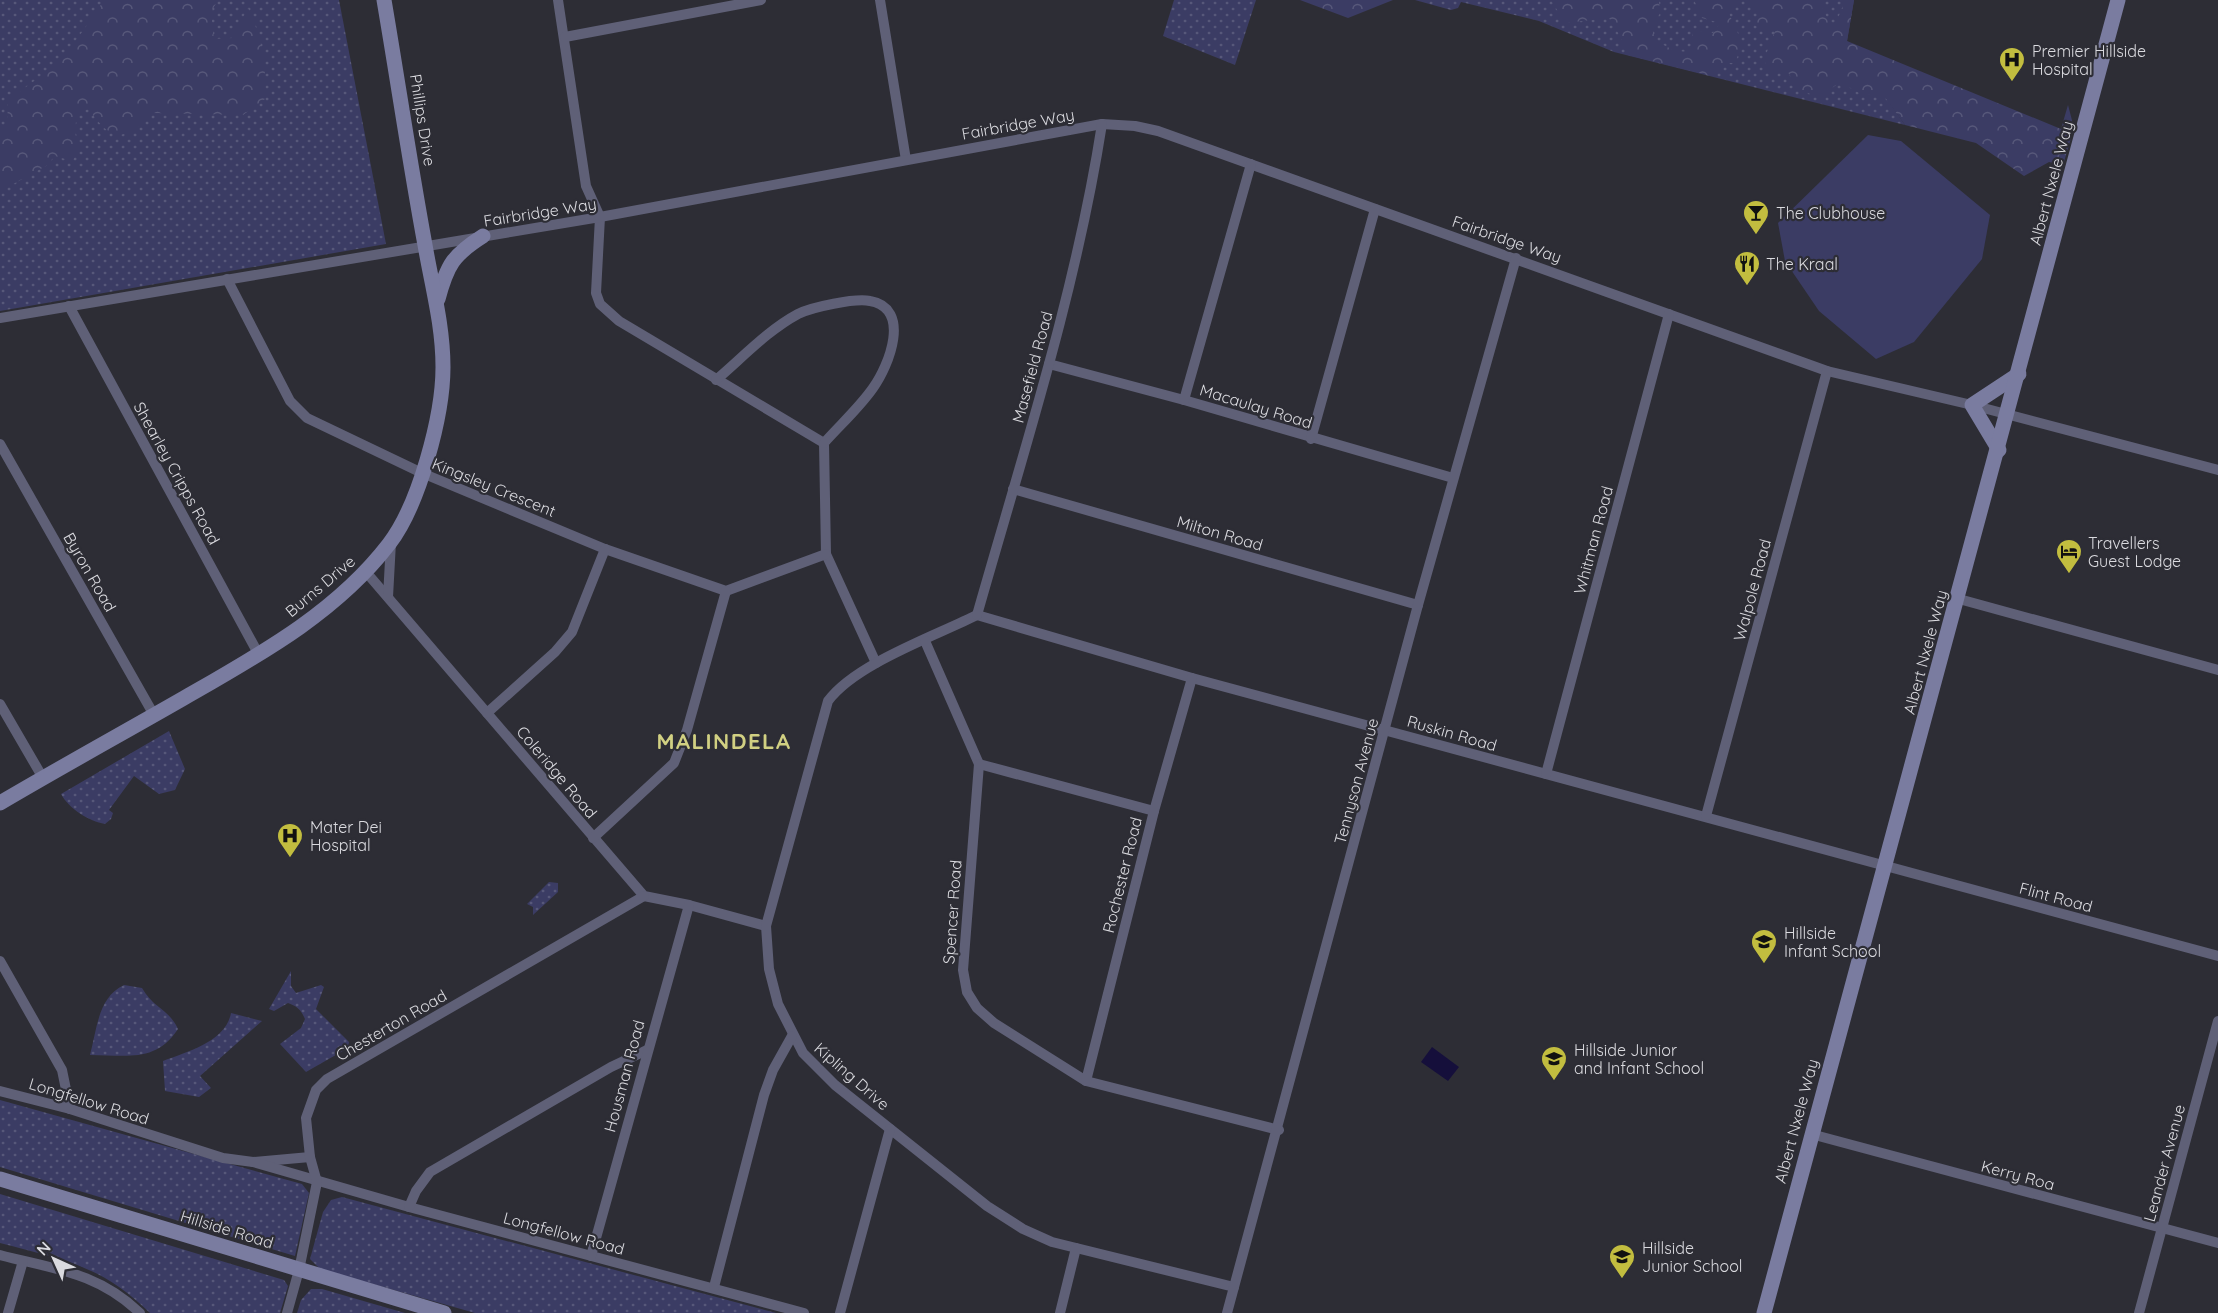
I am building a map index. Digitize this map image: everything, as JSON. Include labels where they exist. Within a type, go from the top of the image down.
[{"type":"main road","name":"Phillips Drive","points":[[384,0],[425,246]]},
{"type":"main road","name":"Albert Nxele Way","points":[[1764,1313],[1811,1134],[1959,599],[2118,0]]},
{"type":"main road","points":[[438,302],[450,263],[465,248],[483,236]]},
{"type":"main road","name":"Burns Drive","points":[[0,803],[260,655],[310,620],[366,572],[391,542],[401,525],[422,473],[440,408],[443,369],[438,302],[425,246]]},
{"type":"main road","points":[[1999,450],[1972,405],[2019,374]]},
{"type":"main road","name":"Hillside Road","points":[[0,1179],[444,1313]]},
{"type":"street","points":[[558,0],[582,167],[586,186],[600,217],[596,293],[600,304],[620,321],[824,443]]},
{"type":"street","points":[[565,37],[761,0]]},
{"type":"street","points":[[880,0],[906,160]]},
{"type":"street","name":"Fairbridge Way","points":[[0,318],[600,217],[1102,124],[1136,126],[1158,131],[1827,370],[1972,405],[2218,471]]},
{"type":"street","name":"Masefield Road","points":[[977,615],[1049,364],[1092,192],[1102,124]]},
{"type":"street","points":[[1184,400],[1251,164]]},
{"type":"street","points":[[1311,439],[1375,209]]},
{"type":"street","name":"Tennyson Avenue","points":[[1227,1313],[1279,1130],[1418,605],[1516,258]]},
{"type":"street","name":"Kingsley Crescent","points":[[227,279],[290,401],[307,418],[422,473],[605,549],[726,591]]},
{"type":"street","points":[[716,380],[800,313],[866,300],[880,303],[887,309],[894,321],[894,336],[885,366],[872,389],[824,443],[826,554],[876,663]]},
{"type":"street","name":"Shearley Cripps Road","points":[[69,306],[260,655]]},
{"type":"street","name":"Whitman Road","points":[[1546,774],[1669,314]]},
{"type":"street","name":"Macaulay Road","points":[[1049,364],[1184,400],[1311,439],[1453,478]]},
{"type":"street","name":"Walpole Road","points":[[1706,816],[1827,370]]},
{"type":"street","name":"Byron Road","points":[[0,444],[154,715]]},
{"type":"street","name":"Milton Road","points":[[1013,489],[1418,605]]},
{"type":"street","points":[[388,597],[391,542]]},
{"type":"street","points":[[487,713],[555,652],[572,632],[605,549]]},
{"type":"street","points":[[593,838],[674,763],[687,730],[726,591],[826,554]]},
{"type":"street","name":"Coleridge Road","points":[[366,572],[644,896]]},
{"type":"street","points":[[1959,599],[2218,670]]},
{"type":"street","name":"Ruskin Road","points":[[977,615],[1192,678],[1885,866]]},
{"type":"street","name":"Kipling Drive","points":[[977,615],[876,663],[836,691],[828,701],[766,926],[768,969],[778,1004],[792,1036],[815,1066],[890,1129],[1005,1217],[1052,1242],[1234,1287]]},
{"type":"street","name":"Spencer Road","points":[[925,641],[979,764],[963,970],[967,992],[977,1008],[994,1023],[1086,1081],[1279,1130]]},
{"type":"street","name":"Rochester Road","points":[[1086,1081],[1154,812],[1192,678]]},
{"type":"street","points":[[0,704],[43,778]]},
{"type":"street","points":[[979,764],[1154,812]]},
{"type":"street","name":"Flint Road","points":[[1885,866],[2218,956]]},
{"type":"street","points":[[644,896],[689,905],[766,926]]},
{"type":"street","name":"Chesterton Road","points":[[287,1313],[299,1270],[317,1182],[310,1157],[306,1118],[316,1090],[327,1079],[644,896]]},
{"type":"street","name":"Housman Road","points":[[591,1256],[689,905]]},
{"type":"street","points":[[0,961],[62,1070],[70,1109]]},
{"type":"street","name":"Leander Avenue","points":[[2139,1313],[2218,1021]]},
{"type":"street","points":[[714,1287],[764,1095],[773,1070],[792,1036]]},
{"type":"street","points":[[409,1207],[416,1191],[430,1172],[611,1067],[647,1050]]},
{"type":"street","name":"Longfellow Road","points":[[0,1091],[70,1109],[224,1158],[253,1162],[317,1182],[804,1313]]},
{"type":"street","points":[[840,1313],[890,1129]]},
{"type":"street","name":"Kerry Roa","points":[[1811,1134],[2218,1244]]},
{"type":"street","name":"Longfellow Road","points":[[253,1162],[310,1157]]},
{"type":"street","points":[[1060,1313],[1076,1248]]},
{"type":"street","points":[[0,1255],[72,1271],[101,1283],[124,1298],[140,1313]]},
{"type":"street","points":[[8,1313],[23,1261]]},
{"type":"green space","points":[[0,0],[339,0],[386,244],[0,311]]},
{"type":"green space","points":[[104,0],[218,0],[211,12],[214,39],[232,38],[248,8],[263,52],[265,99],[243,115],[153,113],[134,129],[119,135],[105,128],[89,109],[77,111],[75,132],[79,151],[72,161],[55,156],[46,166],[6,188],[0,187],[0,134],[7,127],[8,102],[41,76],[68,50]]},
{"type":"green space","points":[[1174,0],[1256,0],[1235,65],[1163,36]]},
{"type":"green space","points":[[1300,0],[1393,0],[1348,18]]},
{"type":"green space","points":[[1415,0],[1854,0],[1847,41],[1905,125],[1614,52],[1539,21],[1461,2],[1458,8],[1451,10]]},
{"type":"green space","points":[[1551,0],[1569,0],[1569,2],[1576,0],[1659,0],[1660,13],[1652,29],[1656,41],[1675,51],[1691,52],[1693,30],[1713,33],[1720,23],[1702,18],[1694,0],[1739,0],[1728,11],[1739,36],[1740,48],[1735,63],[1729,63],[1712,76],[1628,55],[1609,18],[1565,23]]},
{"type":"green space","points":[[1751,0],[1819,0],[1833,31],[1845,0],[1854,0],[1847,41],[2061,129],[2068,105],[2074,128],[2063,165],[2049,162],[2024,176],[1976,143],[1905,125],[1884,96],[1861,94],[1840,82],[1819,98],[1799,89],[1787,71],[1766,72],[1765,57],[1775,31],[1761,29],[1753,24],[1759,14]]},
{"type":"green space","points":[[1868,135],[1901,141],[1990,215],[1982,259],[1914,342],[1876,359],[1819,311],[1785,261],[1778,223]]},
{"type":"green space","points":[[169,731],[185,769],[175,790],[159,794],[134,776],[109,810],[113,813],[111,819],[105,824],[80,814],[61,794]]},
{"type":"green space","points":[[549,882],[558,883],[558,892],[533,915],[533,907],[527,904]]},
{"type":"green space","points":[[291,971],[291,986],[296,993],[321,985],[324,987],[316,1009],[349,1042],[348,1048],[306,1072],[280,1044],[301,1028],[305,1019],[302,1013],[288,1003],[274,1011],[269,1009]]},
{"type":"green space","points":[[124,985],[142,988],[151,1000],[170,1017],[178,1029],[169,1040],[150,1052],[128,1056],[90,1055],[104,1006],[115,990]]},
{"type":"green space","points":[[231,1013],[262,1021],[200,1076],[211,1088],[199,1097],[165,1091],[163,1061],[193,1050],[213,1039],[228,1023]]},
{"type":"green space","points":[[0,1100],[302,1184],[309,1193],[295,1256],[0,1167]]},
{"type":"green space","points":[[0,1194],[284,1280],[288,1286],[280,1313],[150,1313],[115,1284],[81,1266],[0,1243]]},
{"type":"green space","points":[[342,1197],[776,1313],[475,1313],[320,1269],[310,1259],[323,1212],[331,1200]]},
{"type":"green space","points":[[311,1289],[322,1289],[405,1313],[297,1313],[301,1300]]},
{"type":"shaded area","points":[[1432,1047],[1459,1067],[1448,1081],[1421,1062]]},
{"type":"place","name":"Premier Hillside Hospital","points":[[2012,83]]},
{"type":"place","name":"The Clubhouse","points":[[1756,236]]},
{"type":"place","name":"The Kraal","points":[[1747,287]]},
{"type":"place","name":"Travellers Guest Lodge","points":[[2069,575]]},
{"type":"place","name":"Mater Dei Hospital","points":[[290,859]]},
{"type":"place","name":"Hillside Infant School","points":[[1764,965]]},
{"type":"place","name":"Hillside Junior and Infant School","points":[[1554,1082]]},
{"type":"place","name":"Hillside Junior School","points":[[1622,1280]]},
{"type":"district","name":"MALINDELA","points":[[724,741]]}]
